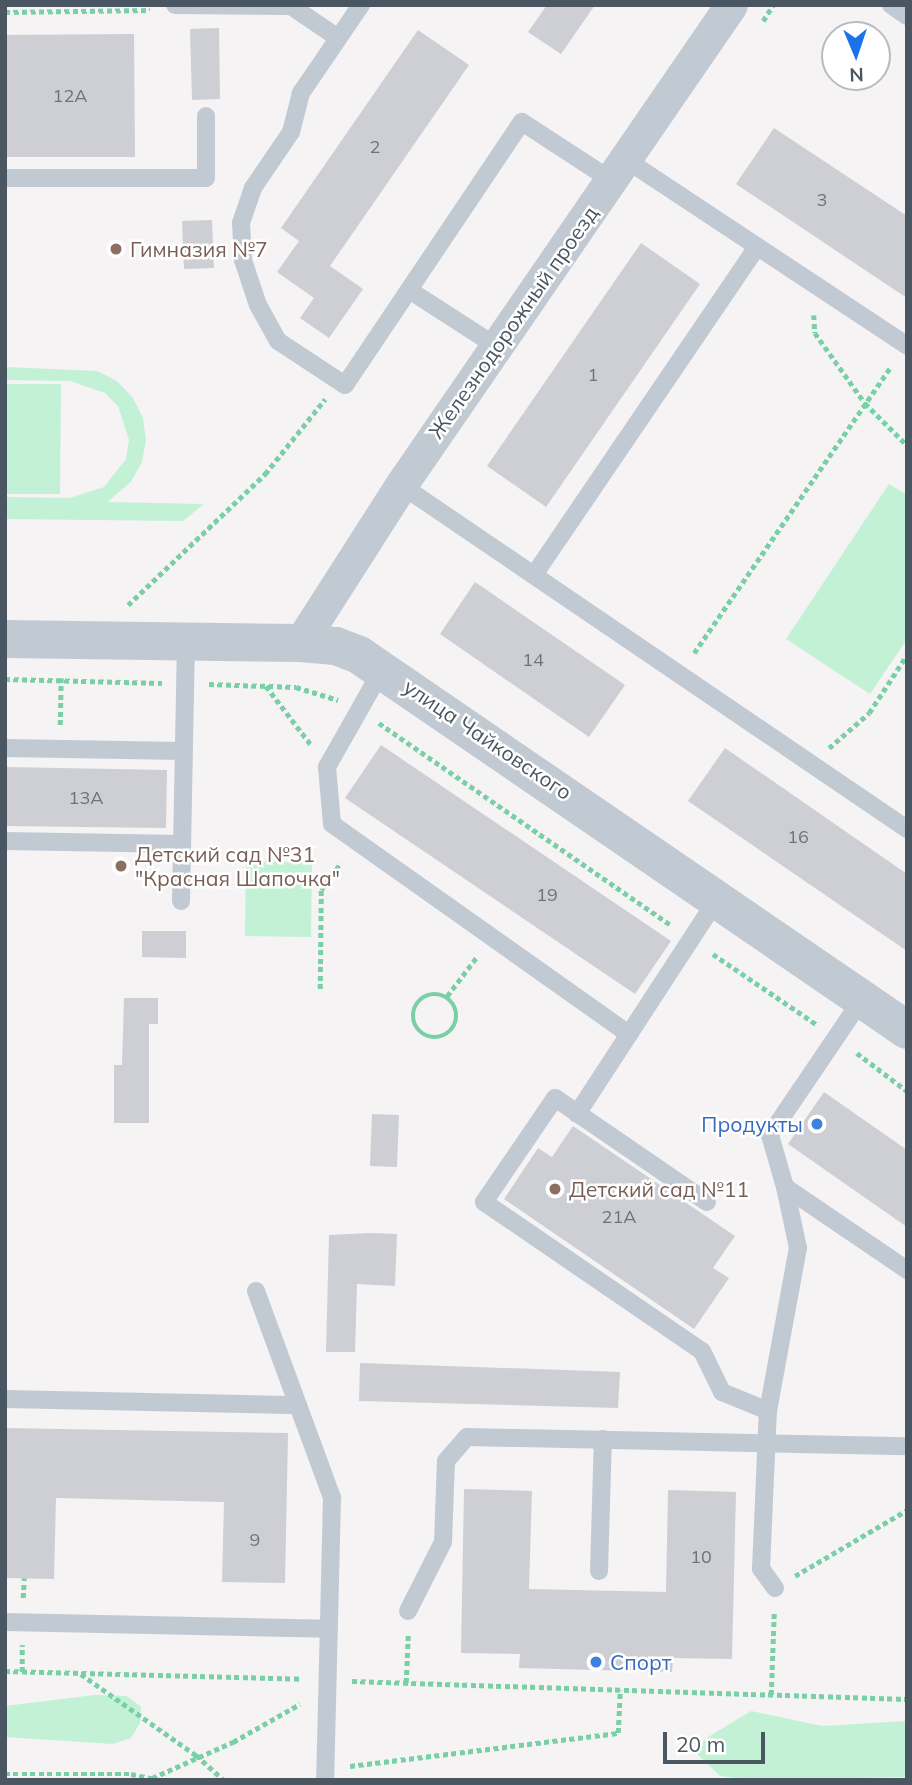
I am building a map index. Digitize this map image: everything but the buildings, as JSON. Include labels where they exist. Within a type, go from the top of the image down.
[{"type":"street","name":"Железнодорожный проезд","points":[[300,643],[401,485],[732,5]]},
{"type":"street","name":"улица Чайковского","points":[[5,639],[300,643],[336,646],[383,668],[907,1030]]},
{"type":"lane","points":[[361,5],[301,93],[291,132],[253,188],[241,223],[243,260],[258,305],[278,341],[345,385],[522,122],[618,170],[757,247],[906,345]]},
{"type":"lane","points":[[891,5],[907,16]]},
{"type":"lane","points":[[176,6],[291,6],[338,38]]},
{"type":"lane","points":[[5,178],[206,178],[206,116]]},
{"type":"lane","points":[[534,575],[757,247]]},
{"type":"lane","points":[[409,290],[496,346]]},
{"type":"lane","points":[[401,485],[907,829]]},
{"type":"lane","points":[[181,901],[186,642]]},
{"type":"lane","points":[[383,668],[327,767],[332,824],[629,1034]]},
{"type":"lane","points":[[5,748],[184,751]]},
{"type":"lane","points":[[5,841],[182,844]]},
{"type":"lane","points":[[577,1114],[718,898]]},
{"type":"lane","points":[[775,1588],[761,1569],[765,1443],[768,1412],[798,1248],[770,1135],[862,999]]},
{"type":"lane","points":[[707,1202],[555,1098],[484,1202],[702,1350],[722,1392],[768,1412]]},
{"type":"lane","points":[[785,1187],[907,1270]]},
{"type":"lane","points":[[256,1291],[332,1498],[325,1774]]},
{"type":"lane","points":[[5,1399],[298,1405]]},
{"type":"lane","points":[[408,1611],[443,1542],[446,1461],[467,1437],[907,1446]]},
{"type":"lane","points":[[599,1570],[603,1439]]},
{"type":"lane","points":[[5,1622],[328,1629]]},
{"type":"path","points":[[5,12],[138,12],[176,6]]},
{"type":"path","points":[[813,284],[815,333],[865,403],[907,445]]},
{"type":"path","points":[[680,674],[906,345]]},
{"type":"path","points":[[122,610],[265,474],[339,381]]},
{"type":"path","points":[[811,764],[869,713],[907,656]]},
{"type":"path","points":[[5,679],[296,687],[358,709],[836,1037],[907,1091]]},
{"type":"path","points":[[266,685],[327,767]]},
{"type":"path","points":[[320,989],[321,890],[356,841]]},
{"type":"path","points":[[447,996],[492,937]]},
{"type":"path","points":[[424,996],[447,996],[458,1016],[455,1028],[446,1036],[423,1036],[415,1027],[415,1004],[424,996]]},
{"type":"path","points":[[771,1695],[775,1588],[907,1510]]},
{"type":"path","points":[[406,1683],[408,1611]]},
{"type":"path","points":[[5,1671],[907,1699]]},
{"type":"path","points":[[81,1674],[196,1755],[223,1780]]},
{"type":"path","points":[[152,1778],[196,1755],[280,1718],[326,1682]]},
{"type":"path","points":[[325,1774],[618,1733],[620,1690]]},
{"type":"path","points":[[5,1774],[131,1774],[160,1780]]},
{"type":"green space","points":[[5,367],[97,371],[117,381],[133,398],[143,418],[146,440],[142,462],[131,482],[107,502],[204,504],[183,521],[5,519],[5,497],[70,498],[104,487],[126,459],[129,440],[118,406],[105,393],[70,381],[5,380]]},
{"type":"green space","points":[[5,384],[61,384],[60,494],[5,494]]},
{"type":"green space","points":[[889,484],[907,495],[907,639],[870,694],[786,639]]},
{"type":"green space","points":[[246,861],[312,863],[311,937],[245,936]]},
{"type":"green space","points":[[95,1695],[127,1696],[141,1707],[140,1723],[131,1738],[113,1744],[5,1737],[5,1706]]},
{"type":"green space","points":[[751,1711],[822,1726],[907,1721],[907,1777],[754,1780],[720,1776],[697,1754],[705,1739]]},
{"type":"place","name":"Гимназия №7","points":[[116,249]]},
{"type":"place","name":"Детский сад №31 \"Красная Шапочка\"","points":[[121,866]]},
{"type":"place","name":"Продукты","points":[[817,1124]]},
{"type":"place","name":"Детский сад №11","points":[[555,1189]]},
{"type":"place","name":"Спорт","points":[[596,1662]]}]
